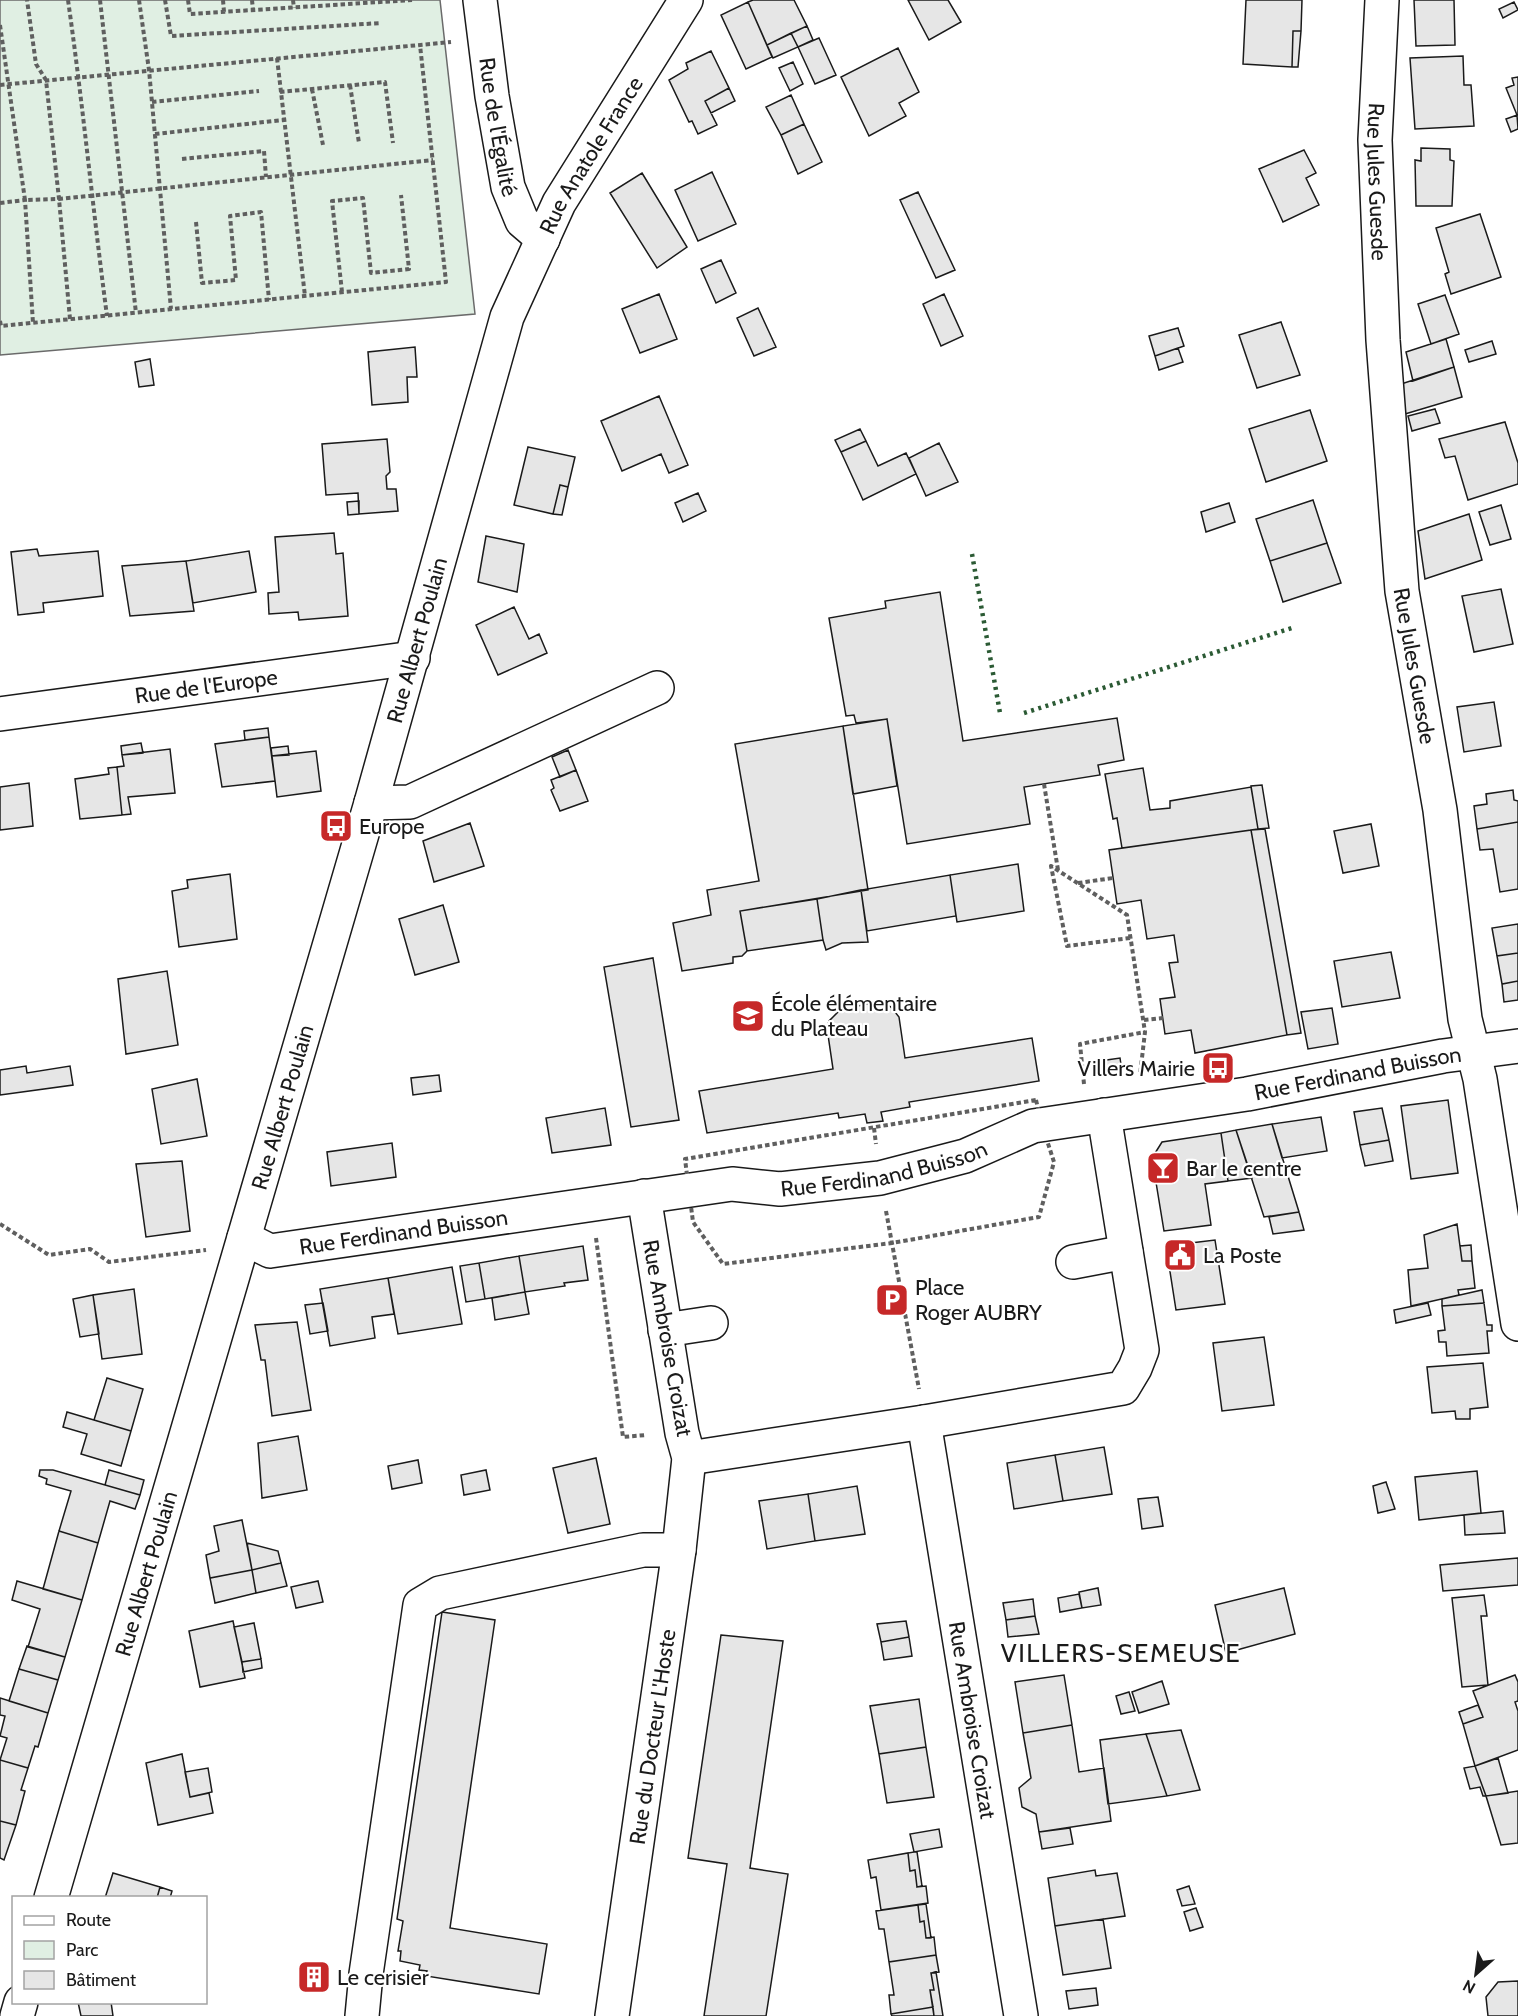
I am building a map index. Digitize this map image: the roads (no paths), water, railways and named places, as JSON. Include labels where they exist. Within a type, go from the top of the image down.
[{"type":"street","name":"Rue de l'Égalité","points":[[480,0],[508,187],[522,221],[543,239]]},
{"type":"street","name":"Rue Anatole France","points":[[507,317],[559,203],[686,0]]},
{"type":"street","name":"Rue Jules Guesde","points":[[1382,0],[1375,140],[1383,340],[1402,591],[1440,810],[1465,1019],[1480,1079],[1518,1324]]},
{"type":"street","name":"Rue Albert Poulain","points":[[52,1896],[371,803],[507,317]]},
{"type":"street","name":"Rue de l'Europe","points":[[0,714],[412,657]]},
{"type":"street","points":[[371,803],[410,802],[657,688]]},
{"type":"street","name":"Rue Ferdinand Buisson","points":[[243,1242],[270,1251],[732,1184],[780,1189],[880,1178],[965,1156],[1033,1126],[1247,1094],[1443,1056],[1518,1046]]},
{"type":"street","name":"Rue Ambroise Croizat","points":[[644,1196],[682,1433],[689,1458],[924,1422],[1123,1388],[1142,1350],[1104,1115]]},
{"type":"street","points":[[1073,1262],[1126,1252]]},
{"type":"street","points":[[666,1330],[711,1323]]},
{"type":"street","name":"Rue Ambroise Croizat","points":[[924,1422],[1021,2016]]},
{"type":"street","name":"Rue du Docteur L'Hoste","points":[[612,2016],[679,1550],[689,1458]]},
{"type":"street","points":[[362,2016],[366,1974],[420,1605],[440,1593],[462,1588],[642,1550],[679,1550]]},
{"type":"place","name":"Europe","points":[[336,826]]},
{"type":"place","name":"École élémentaire du Plateau","points":[[748,1016]]},
{"type":"place","name":"Villers Mairie","points":[[1218,1068]]},
{"type":"place","name":"Bar le centre","points":[[1163,1168]]},
{"type":"place","name":"La Poste","points":[[1180,1255]]},
{"type":"place","name":"Place Roger AUBRY","points":[[892,1300]]},
{"type":"place","name":"Le cerisier","points":[[314,1977]]},
{"type":"district","name":"VILLERS-SEMEUSE","points":[[1121,1653]]}]
